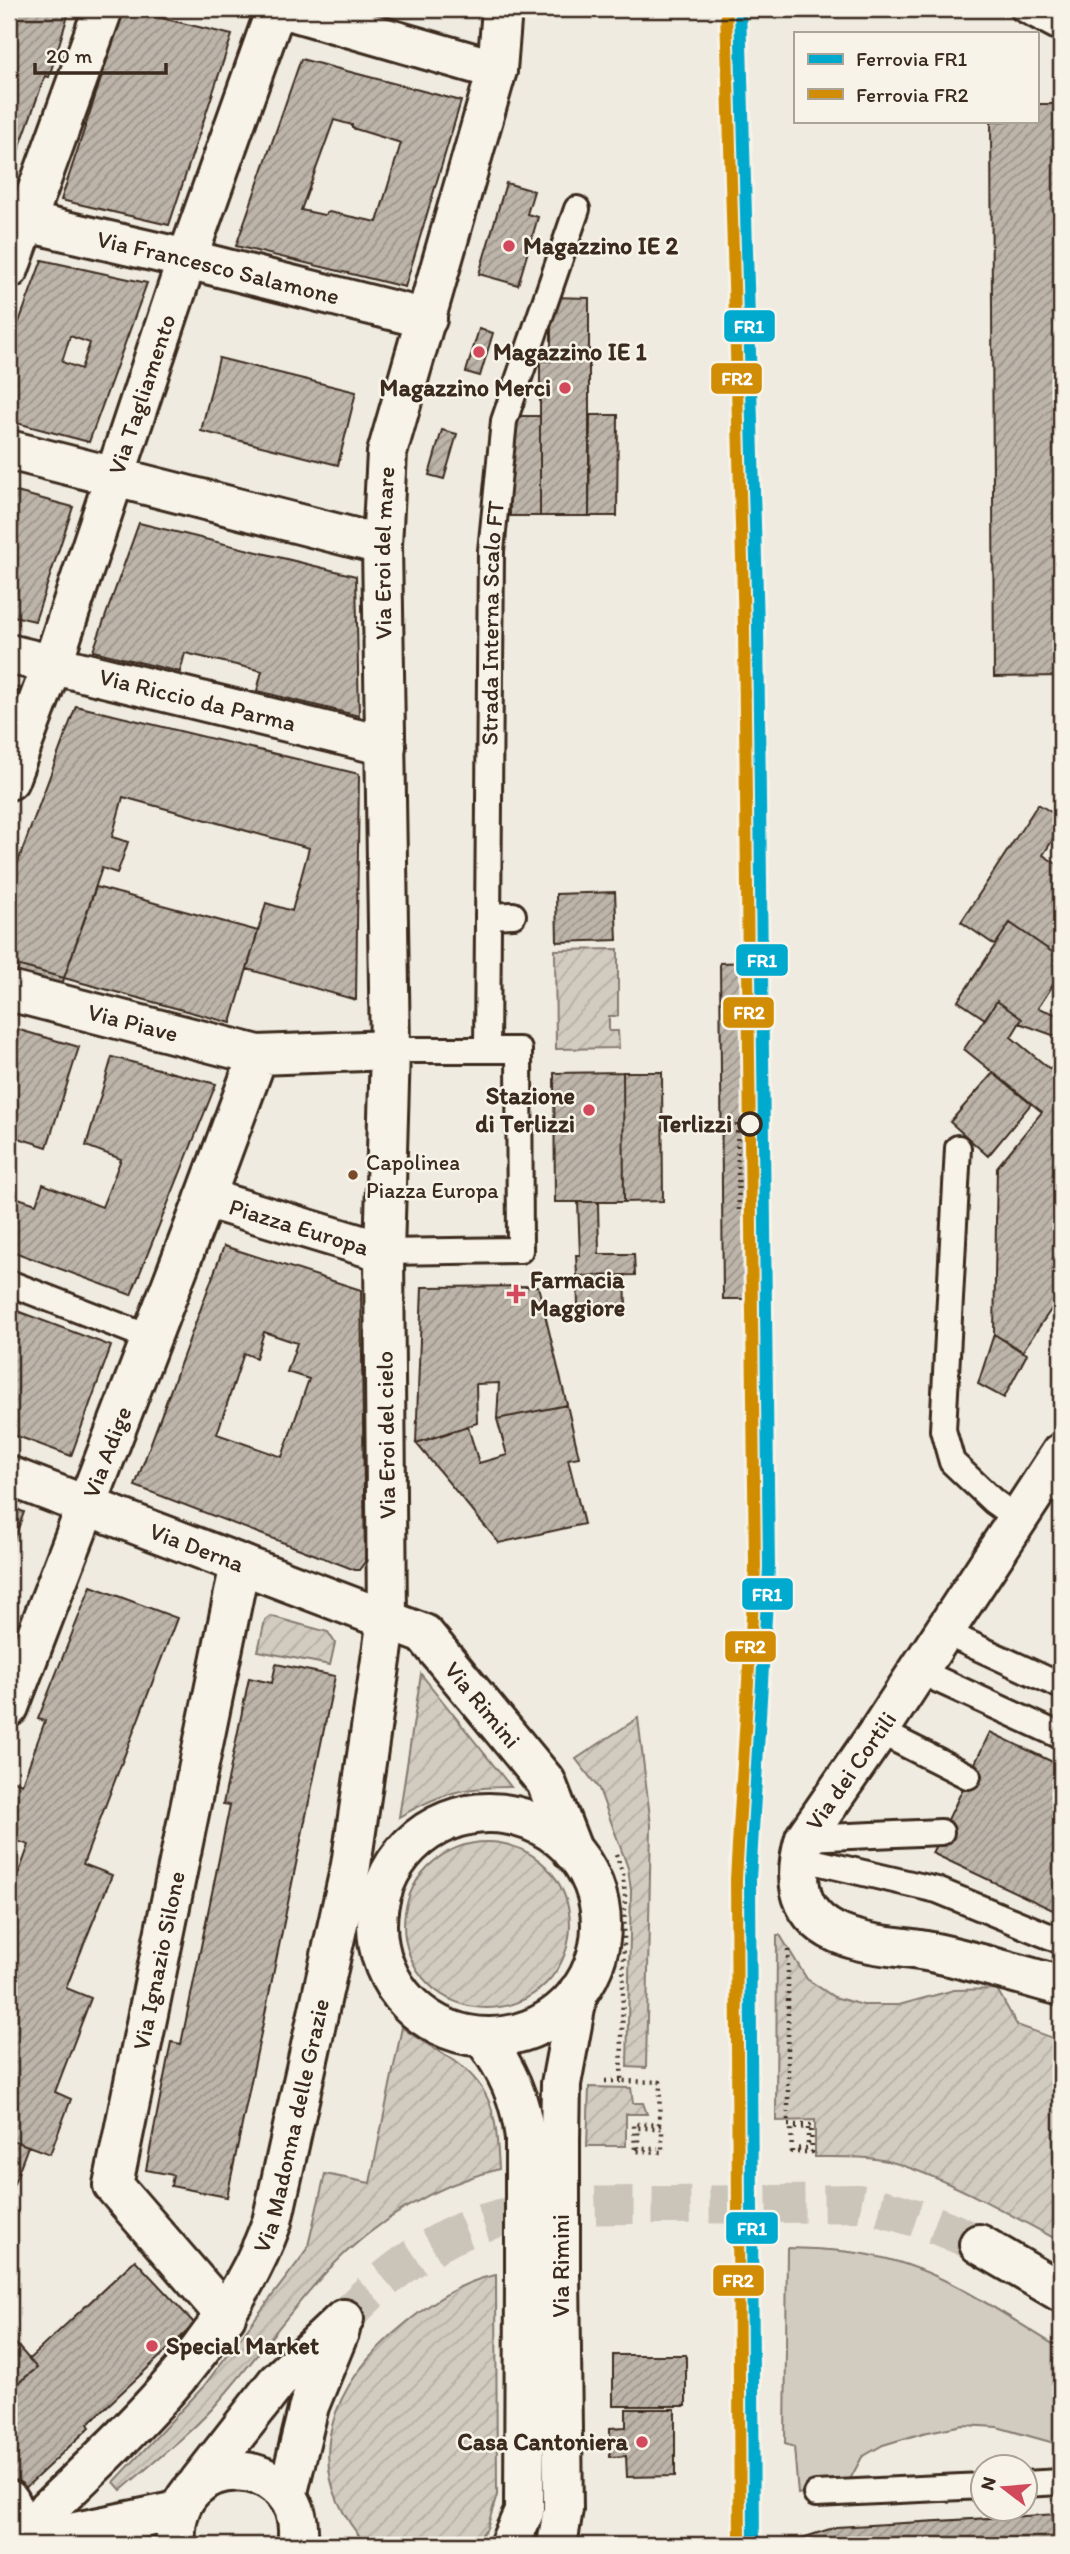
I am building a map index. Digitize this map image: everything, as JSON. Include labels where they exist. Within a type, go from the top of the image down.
[{"type":"street","points":[[9,269],[17,220],[103,9]]},
{"type":"street","name":"Via Tagliamento","points":[[9,780],[52,665],[187,259],[276,9]]},
{"type":"street","points":[[285,9],[497,70]]},
{"type":"street","name":"Via Eroi del mare","points":[[390,1050],[382,545],[387,453],[497,70],[502,9]]},
{"type":"street","name":"Via Francesco Salamone","points":[[17,220],[427,319]]},
{"type":"street","points":[[9,450],[382,545]]},
{"type":"street","name":"Via Riccio da Parma","points":[[9,654],[386,746]]},
{"type":"street","name":"Via Piave","points":[[9,991],[258,1055]]},
{"type":"street","name":"Piazza Europa","points":[[390,1050],[384,1252],[205,1198],[258,1055],[390,1050]]},
{"type":"street","name":"Via Adige","points":[[9,1707],[205,1198]]},
{"type":"street","name":"Via Eroi del cielo","points":[[384,1252],[387,1619]]},
{"type":"street","name":"Via dei Cortili","points":[[801,1861],[879,1731],[1061,1453]]},
{"type":"street","name":"Via Derna","points":[[9,1476],[387,1619]]},
{"type":"street","name":"Via Ignazio Silone","points":[[226,2316],[113,2185],[240,1564]]},
{"type":"street","name":"Via Rimini","points":[[387,1619],[425,1634],[546,1782],[573,1852]]},
{"type":"street","name":"Via Madonna delle Grazie","points":[[12,2545],[175,2383],[226,2316],[256,2263],[272,2222],[352,1865],[387,1619]]},
{"type":"street","points":[[479,1813],[513,1815],[545,1828],[560,1838],[573,1852],[593,1884],[600,1921],[596,1958],[578,1992],[565,2006],[541,2024],[513,2034],[483,2037],[465,2035],[432,2022],[405,1999],[394,1985],[380,1952],[377,1917],[385,1883],[403,1853],[429,1830],[453,1819],[479,1813]]},
{"type":"street","points":[[801,1861],[813,1915],[827,1927],[846,1937],[930,1952],[1061,1986]]},
{"type":"street","points":[[352,1865],[377,1917]]},
{"type":"street","name":"Via Rimini","points":[[561,2544],[563,2509],[543,2273],[542,2139],[561,2084],[578,1992]]},
{"type":"street","name":"Via Rimini","points":[[483,2037],[500,2060],[542,2139]]},
{"type":"street","points":[[979,2244],[1061,2292]]},
{"type":"street","name":"Via Rimini","points":[[509,2545],[524,2512],[543,2273]]},
{"type":"street","points":[[185,2513],[277,2382],[344,2319],[309,2406],[293,2518]]},
{"type":"street","points":[[9,2500],[12,2503],[12,2545],[185,2513],[217,2473],[236,2470],[256,2473],[273,2482],[293,2518],[322,2545]]},
{"type":"lane","points":[[1023,9],[1061,29]]},
{"type":"lane","name":"Strada Interna Scalo FT","points":[[487,1049],[501,916],[491,551],[504,421],[577,209]]},
{"type":"lane","name":"Piazza Europa","points":[[384,1252],[520,1250],[519,1050],[390,1050]]},
{"type":"lane","points":[[958,1148],[943,1430],[952,1462],[993,1501],[1018,1519]]},
{"type":"lane","points":[[9,1283],[152,1338]]},
{"type":"lane","points":[[944,1632],[1061,1686]]},
{"type":"lane","points":[[919,1671],[1061,1736]]},
{"type":"lane","points":[[879,1731],[968,1776]]},
{"type":"lane","points":[[801,1861],[941,1832]]},
{"type":"lane","points":[[801,1861],[937,1890],[1061,1941]]},
{"type":"lane","points":[[1038,2483],[1061,2482]]},
{"type":"lane","points":[[816,2494],[968,2487]]},
{"type":"path","points":[[737,1124],[739,1214]]},
{"type":"path","points":[[793,2150],[812,2152],[811,2125],[788,2125],[788,1948],[801,1861]]},
{"type":"path","points":[[659,2124],[634,2124],[635,2151],[660,2150]]},
{"type":"path","points":[[791,2127],[808,2127],[808,2148],[793,2150],[791,2127]]},
{"type":"path","points":[[638,2128],[662,2128],[660,2150],[638,2148],[638,2128]]},
{"type":"shaded area","points":[[618,949],[618,1016],[609,1016],[609,1031],[618,1031],[619,1048],[556,1049],[555,950]]},
{"type":"shaded area","points":[[270,1616],[328,1632],[335,1643],[330,1665],[258,1651],[265,1620]]},
{"type":"shaded area","points":[[421,1674],[511,1787],[479,1788],[453,1793],[427,1802],[399,1817]]},
{"type":"shaded area","points":[[638,1718],[651,1825],[646,2068],[627,2067],[631,1890],[628,1868],[599,1789],[576,1759]]},
{"type":"shaded area","points":[[487,1842],[519,1848],[546,1866],[564,1893],[570,1925],[564,1957],[546,1984],[519,2002],[487,2008],[455,2002],[428,1984],[410,1957],[404,1925],[410,1893],[428,1866],[455,1848]]},
{"type":"shaded area","points":[[777,1935],[780,1935],[807,1979],[834,1997],[863,2005],[899,2005],[954,1990],[997,1989],[1017,2025],[1061,2041],[1061,2242],[980,2199],[916,2170],[876,2159],[815,2157],[815,2120],[776,2121]]},
{"type":"shaded area","points":[[402,2027],[467,2070],[477,2082],[491,2107],[497,2135],[499,2169],[451,2185],[428,2196],[385,2221],[346,2252],[286,2318],[209,2413],[121,2490],[114,2482],[203,2387],[307,2250],[325,2174],[370,2183]]},
{"type":"shaded area","points":[[589,2087],[631,2088],[633,2103],[643,2103],[647,2114],[626,2114],[626,2146],[587,2146]]},
{"type":"shaded area","points":[[787,2248],[856,2253],[927,2272],[951,2283],[1061,2349],[1061,2445],[997,2427],[963,2425],[883,2445],[862,2457],[848,2483],[798,2494],[794,2447],[785,2444]]},
{"type":"shaded area","points":[[496,2275],[497,2495],[487,2528],[473,2545],[367,2545],[345,2515],[332,2485],[328,2455],[332,2426],[342,2398],[359,2371],[407,2322],[438,2299],[460,2287]]},
{"type":"building","points":[[9,9],[70,9],[49,77],[45,76],[9,177]]},
{"type":"building","points":[[124,9],[232,35],[169,225],[61,200]]},
{"type":"building","points":[[301,59],[461,101],[405,287],[236,246]],"holes":[[[334,120],[352,125],[352,128],[401,143],[377,222],[329,212],[324,215],[301,210]]]},
{"type":"building","points":[[1038,104],[1061,104],[1061,676],[994,677],[991,122],[1038,122]]},
{"type":"building","name":"Magazzino IE 2","points":[[506,183],[534,191],[527,214],[538,217],[518,285],[479,274]]},
{"type":"building","points":[[42,260],[147,283],[89,442],[9,421],[9,349]],"holes":[[[70,336],[90,343],[81,369],[62,362]]]},
{"type":"building","name":"Magazzino Merci","points":[[551,297],[589,298],[589,516],[540,516],[540,361],[551,361]]},
{"type":"building","name":"Magazzino IE 1","points":[[479,329],[493,333],[480,376],[466,372]]},
{"type":"building","points":[[219,358],[356,392],[338,465],[201,431]]},
{"type":"building","points":[[590,415],[618,415],[617,516],[589,516]]},
{"type":"building","points":[[510,416],[540,416],[540,516],[510,516]]},
{"type":"building","points":[[442,430],[457,434],[444,479],[429,475]]},
{"type":"building","points":[[9,490],[73,507],[35,621],[9,615]]},
{"type":"building","points":[[139,523],[356,576],[359,716],[257,691],[262,671],[185,653],[180,672],[93,651]]},
{"type":"building","points":[[9,685],[19,688],[9,717]]},
{"type":"building","points":[[76,706],[359,774],[356,1000],[247,969],[266,903],[292,911],[309,848],[123,797],[112,837],[128,842],[117,873],[102,868],[64,978],[9,963],[9,886]]},
{"type":"building","points":[[1038,804],[1061,818],[1061,827],[1043,855],[1061,867],[1061,958],[1010,923],[995,945],[961,922]]},
{"type":"building","points":[[96,887],[258,931],[231,1023],[64,978]]},
{"type":"building","points":[[615,892],[617,940],[557,942],[556,894]]},
{"type":"building","points":[[1010,923],[1061,958],[1061,973],[1038,1008],[1061,1016],[1061,1038],[1019,1023],[1022,1019],[997,1001],[985,1019],[958,1001]]},
{"type":"building","points":[[752,962],[756,1299],[723,1299],[720,963]]},
{"type":"building","points":[[9,963],[64,978],[60,992],[9,978]]},
{"type":"building","points":[[997,1001],[1022,1019],[1011,1037],[1050,1069],[1059,1056],[1061,1057],[1061,1295],[1022,1352],[994,1334],[997,1167],[1042,1112],[964,1049]]},
{"type":"building","points":[[9,1027],[79,1047],[47,1147],[9,1135]]},
{"type":"building","points":[[112,1057],[216,1084],[131,1295],[9,1250],[9,1195],[36,1204],[43,1184],[102,1207],[121,1159],[86,1146]]},
{"type":"building","name":"Stazione di Terlizzi","points":[[623,1072],[624,1202],[555,1202],[554,1073]]},
{"type":"building","points":[[623,1072],[662,1072],[663,1201],[624,1202]]},
{"type":"building","points":[[993,1073],[1031,1104],[988,1156],[950,1122]]},
{"type":"building","points":[[578,1202],[598,1202],[599,1254],[634,1254],[635,1275],[577,1276],[576,1255],[580,1255]]},
{"type":"building","points":[[224,1246],[361,1290],[365,1562],[359,1570],[135,1486]],"holes":[[[264,1332],[297,1343],[287,1372],[309,1379],[282,1457],[217,1434],[244,1353],[256,1358]]]},
{"type":"building","points":[[625,1275],[626,1305],[578,1305],[577,1276]]},
{"type":"building","points":[[538,1286],[567,1405],[497,1419],[499,1383],[476,1384],[477,1423],[416,1443],[422,1287]]},
{"type":"building","points":[[9,1308],[111,1346],[71,1456],[9,1433],[9,1364],[12,1357],[9,1356]]},
{"type":"building","points":[[994,1334],[1027,1354],[1004,1398],[978,1384]]},
{"type":"building","points":[[567,1405],[579,1457],[568,1459],[584,1524],[499,1543],[416,1443],[468,1427],[479,1463],[507,1455],[497,1419]]},
{"type":"building","points":[[9,1506],[24,1512],[9,1554]]},
{"type":"building","points":[[91,1586],[177,1618],[83,1864],[112,1875],[66,1988],[91,1998],[55,2092],[71,2099],[50,2154],[9,2139],[9,1899],[29,1845],[9,1838],[9,1789],[12,1780],[22,1784],[45,1721],[38,1719]]},
{"type":"building","points":[[276,1664],[335,1676],[227,2197],[171,2186],[173,2175],[146,2170],[171,2042],[181,2044],[230,1805],[223,1804],[249,1678],[272,1683]]},
{"type":"building","points":[[990,1732],[1061,1766],[1061,1914],[932,1853]]},
{"type":"building","points":[[9,2139],[28,2146],[9,2197]]},
{"type":"building","points":[[135,2260],[195,2324],[88,2424],[90,2427],[22,2491],[9,2477],[9,2390],[37,2368],[29,2359]]},
{"type":"building","points":[[9,2336],[37,2368],[9,2390]]},
{"type":"building","points":[[613,2355],[686,2355],[686,2406],[613,2406]]},
{"type":"building","name":"Casa Cantoniera","points":[[626,2409],[675,2409],[675,2476],[627,2477],[626,2456],[610,2457],[610,2428],[626,2427]]},
{"type":"building","points":[[1058,2514],[1061,2518],[1061,2545],[796,2545],[796,2540],[836,2527],[968,2519],[968,2522],[1038,2522],[1038,2515]]},
{"type":"tunnel","points":[[344,2319],[390,2275],[444,2239],[506,2216],[553,2209],[601,2205],[858,2203],[920,2219],[979,2244]]},
{"type":"rail line","name":"FR2","points":[[726,9],[744,628],[755,1568],[736,1879],[740,2545]]},
{"type":"rail line","name":"FR1","points":[[740,9],[758,628],[769,1568],[750,1879],[754,2545]]},
{"type":"place","name":"Magazzino IE 2","points":[[509,246]]},
{"type":"place","name":"Magazzino IE 1","points":[[479,352]]},
{"type":"place","name":"Magazzino Merci","points":[[565,388]]},
{"type":"place","name":"Stazione di Terlizzi","points":[[589,1110]]},
{"type":"place","name":"Terlizzi","points":[[750,1124]]},
{"type":"place","name":"Capolinea Piazza Europa","points":[[353,1175]]},
{"type":"place","name":"Farmacia Maggiore","points":[[516,1294]]},
{"type":"place","name":"Special Market","points":[[152,2346]]},
{"type":"place","name":"Casa Cantoniera","points":[[642,2442]]}]
